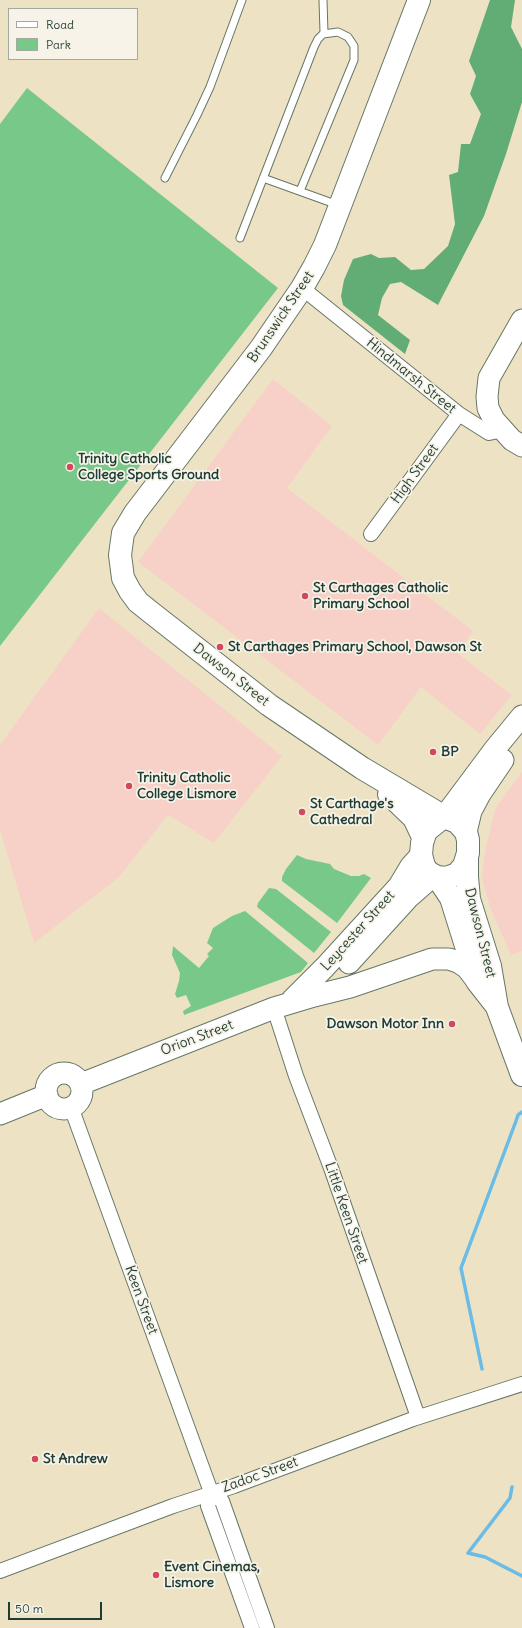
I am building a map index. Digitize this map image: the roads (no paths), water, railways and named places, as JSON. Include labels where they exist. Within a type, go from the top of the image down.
[{"type":"main road","name":"Brunswick Street","points":[[120,564],[123,533],[135,513],[261,348],[302,288],[325,245],[419,0]]},
{"type":"main road","name":"Dawson Street","points":[[120,564],[123,578],[130,591],[143,606],[269,705],[362,768],[444,818]]},
{"type":"main road","name":"Dawson Street","points":[[362,768],[414,818],[422,846]]},
{"type":"main road","points":[[444,818],[457,822],[466,832],[468,840],[467,859],[461,870],[457,874],[446,878],[435,877],[428,872],[424,866],[422,846],[430,827],[444,818]]},
{"type":"main road","name":"Dawson Street","points":[[467,859],[469,898],[490,966],[497,1007],[522,1075]]},
{"type":"main road","name":"Dawson Street","points":[[435,877],[451,898],[477,980],[497,1007]]},
{"type":"street","name":"Hindmarsh Street","points":[[302,288],[459,414],[489,433],[494,432],[499,427]]},
{"type":"street","points":[[522,320],[489,378],[486,397],[488,408],[499,427],[512,440],[522,446]]},
{"type":"street","name":"High Street","points":[[371,534],[459,414]]},
{"type":"street","points":[[444,818],[494,750],[522,716]]},
{"type":"street","points":[[466,832],[471,811],[480,794],[522,731]]},
{"type":"street","name":"Leycester Street","points":[[281,1006],[325,967],[399,886],[422,846]]},
{"type":"street","name":"Orion Street","points":[[314,996],[338,975],[409,897],[435,877]]},
{"type":"street","name":"Orion Street","points":[[81,1084],[281,1006],[350,987],[440,958],[449,958],[458,962],[467,968],[477,980]]},
{"type":"street","name":"Little Keen Street","points":[[281,1006],[296,1076],[331,1168],[418,1417]]},
{"type":"street","points":[[66,1073],[74,1076],[81,1084],[82,1089],[79,1101],[71,1107],[63,1108],[54,1105],[47,1095],[46,1090],[49,1081],[59,1074],[66,1073]]},
{"type":"street","points":[[0,1114],[47,1095]]},
{"type":"street","name":"Keen Street","points":[[71,1107],[211,1492],[222,1501],[267,1628]]},
{"type":"street","name":"Zadoc Street","points":[[1,1567],[211,1492],[234,1486],[418,1417],[522,1384]]},
{"type":"street","name":"Keen Street","points":[[211,1492],[208,1506],[252,1628]]},
{"type":"lane","points":[[165,178],[210,87],[242,0]]},
{"type":"lane","points":[[323,0],[324,33]]},
{"type":"lane","points":[[240,238],[314,47],[318,39],[324,33],[338,32],[348,37],[354,46],[354,60],[300,191]]},
{"type":"lane","points":[[263,178],[340,205]]},
{"type":"waterway","points":[[482,1369],[461,1268],[518,1115],[522,1112]]},
{"type":"waterway","points":[[512,1487],[510,1498],[468,1553],[485,1557],[522,1576]]},
{"type":"place","name":"Trinity Catholic College Sports Ground","points":[[70,467]]},
{"type":"place","name":"St Carthages Catholic Primary School","points":[[305,596]]},
{"type":"place","name":"St Carthages Primary School, Dawson St","points":[[220,647]]},
{"type":"place","name":"BP","points":[[433,752]]},
{"type":"place","name":"Trinity Catholic College Lismore","points":[[129,786]]},
{"type":"place","name":"St Carthage's Cathedral","points":[[302,812]]},
{"type":"place","name":"Dawson Motor Inn","points":[[452,1024]]},
{"type":"place","name":"St Andrew","points":[[35,1459]]},
{"type":"place","name":"Event Cinemas, Lismore","points":[[156,1575]]}]
